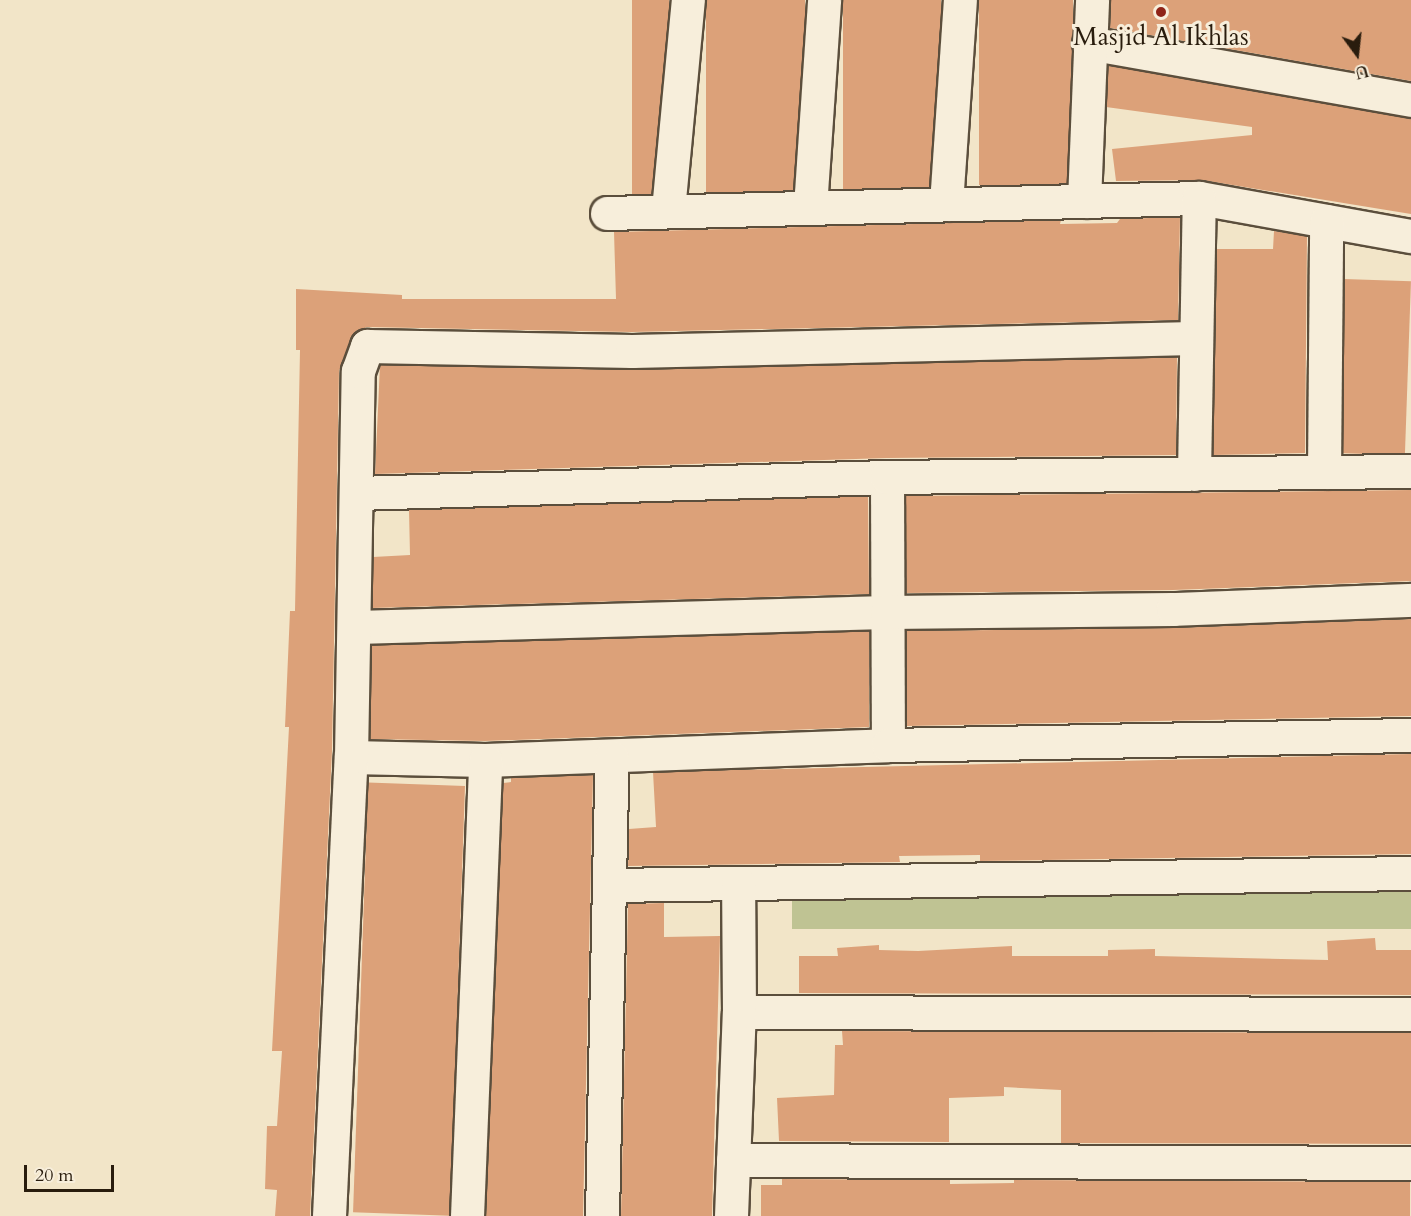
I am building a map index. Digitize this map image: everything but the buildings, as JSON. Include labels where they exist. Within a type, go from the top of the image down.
[{"type":"street","points":[[668,210],[688,0]]},
{"type":"street","points":[[810,207],[824,0]]},
{"type":"street","points":[[946,204],[960,0]]},
{"type":"street","points":[[1084,201],[1092,0]]},
{"type":"street","points":[[1089,43],[1411,100]]},
{"type":"street","points":[[607,213],[1199,198],[1411,236]]},
{"type":"street","points":[[1194,474],[1194,338],[1199,198]]},
{"type":"street","points":[[1324,472],[1326,221]]},
{"type":"street","points":[[329,1216],[356,627],[358,371],[367,346],[632,351],[1194,338]]},
{"type":"street","points":[[357,493],[887,477],[1411,471]]},
{"type":"street","points":[[887,477],[888,745]]},
{"type":"street","points":[[356,627],[887,612],[1173,609],[1411,600]]},
{"type":"street","points":[[351,757],[485,760],[888,745],[1411,735]]},
{"type":"street","points":[[602,1216],[612,757]]},
{"type":"street","points":[[467,1216],[485,760]]},
{"type":"street","points":[[611,885],[1411,873]]},
{"type":"street","points":[[731,1216],[739,1012],[738,882]]},
{"type":"street","points":[[739,1012],[1411,1014]]},
{"type":"street","points":[[733,1160],[1411,1162]]},
{"type":"green space","points":[[792,877],[1411,877],[1411,929],[792,929]]},
{"type":"place","name":"Masjid Al Ikhlas","points":[[1161,12]]}]
